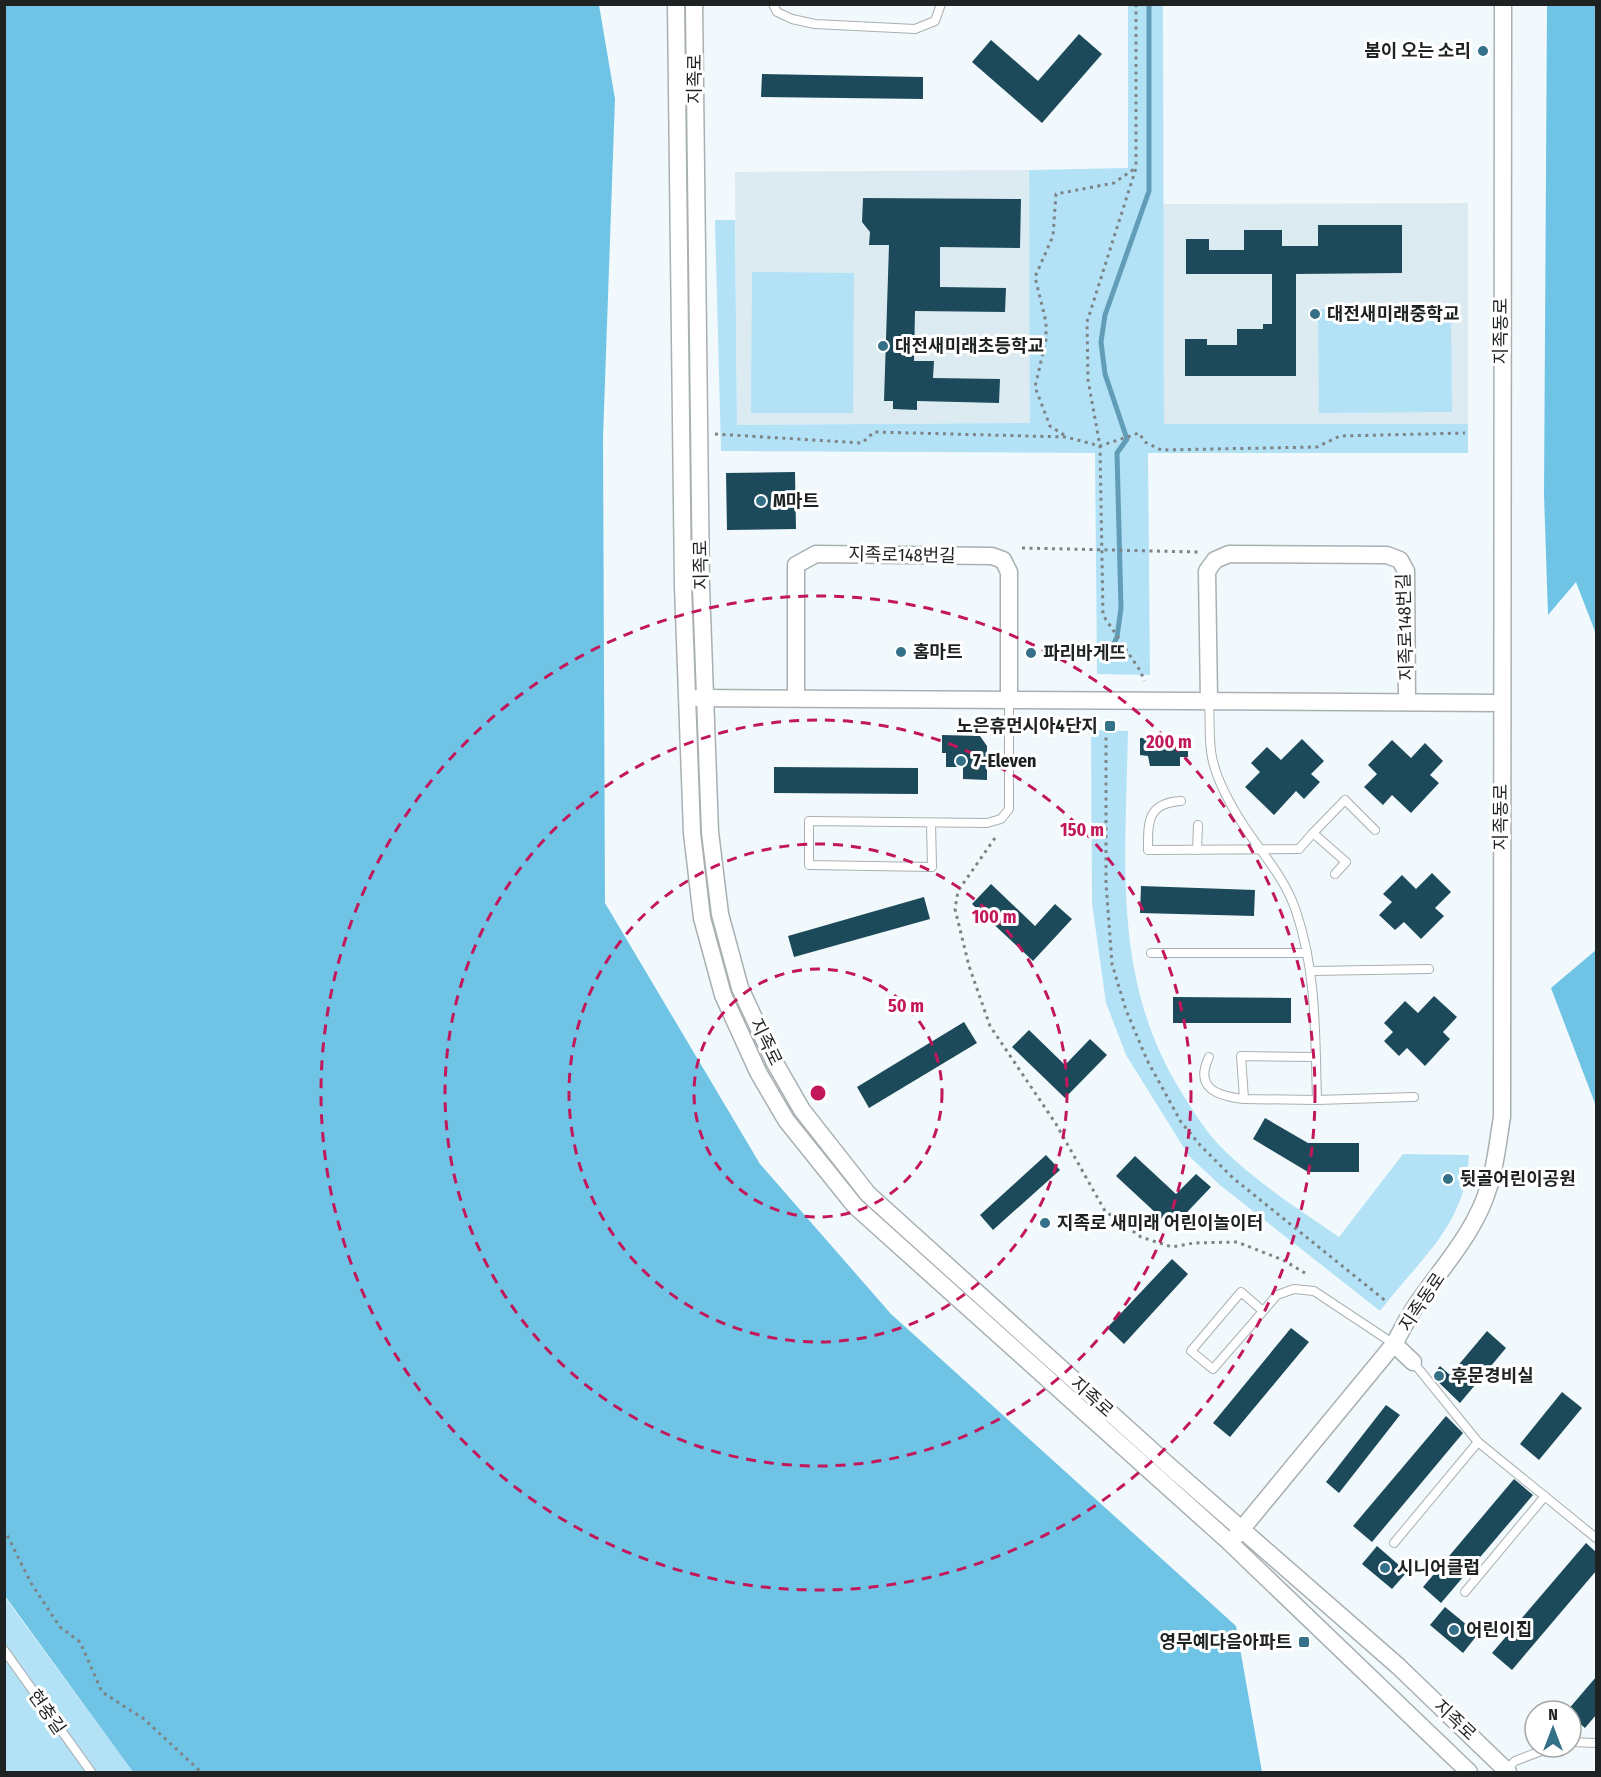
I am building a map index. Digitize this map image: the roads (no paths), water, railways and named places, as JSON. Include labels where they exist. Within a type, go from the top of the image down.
[{"type":"street","name":"지족로","points":[[676,4],[687,698],[692,833],[702,918],[723,994],[758,1072],[786,1120],[855,1206],[1230,1543],[1469,1773]]},
{"type":"street","name":"지족로","points":[[694,4],[701,586],[710,832],[720,914],[740,988],[775,1063],[802,1110],[868,1194],[1241,1529],[1398,1666],[1506,1772]]},
{"type":"street","name":"지족동로","points":[[1230,1543],[1394,1344],[1414,1308],[1448,1263],[1474,1220],[1489,1186],[1502,1117],[1503,4]]},
{"type":"street","name":"지족로148번길","points":[[796,698],[796,565],[816,554],[992,556],[1003,560],[1009,572],[1009,700]]},
{"type":"street","name":"지족로148번길","points":[[1209,701],[1207,571],[1215,560],[1229,554],[1387,555],[1400,560],[1406,571],[1407,702]]},
{"type":"street","name":"지족로148번길","points":[[687,698],[1501,703]]},
{"type":"street","points":[[1394,1344],[1413,1362]]},
{"type":"lane","points":[[773,4],[777,12],[792,19],[815,24],[915,29],[935,21],[941,4]]},
{"type":"lane","points":[[931,823],[932,867],[809,865],[809,821],[931,823],[987,824],[1001,819],[1009,809],[1009,700]]},
{"type":"lane","points":[[1209,701],[1211,754],[1222,783],[1244,825],[1282,878],[1296,911],[1312,970],[1316,1006],[1317,1100]]},
{"type":"lane","points":[[1181,801],[1166,802],[1157,808],[1148,822],[1148,850],[1299,849],[1345,800],[1375,830]]},
{"type":"lane","points":[[1197,850],[1198,825]]},
{"type":"lane","points":[[1313,833],[1346,862],[1335,874]]},
{"type":"lane","points":[[1151,952],[1307,952]]},
{"type":"lane","points":[[1312,970],[1429,969]]},
{"type":"lane","points":[[1244,1099],[1241,1056],[1316,1057]]},
{"type":"lane","points":[[1209,1057],[1204,1069],[1206,1082],[1213,1092],[1226,1097],[1317,1100],[1414,1097]]},
{"type":"lane","points":[[1263,1311],[1241,1293],[1191,1351],[1213,1369],[1277,1295],[1294,1289],[1314,1291],[1394,1344]]},
{"type":"lane","points":[[1413,1362],[1478,1442],[1596,1538]]},
{"type":"lane","points":[[1394,1543],[1478,1442]]},
{"type":"lane","points":[[1465,1592],[1545,1496]]},
{"type":"lane","name":"현충길","points":[[4,1650],[91,1773]]},
{"type":"lane","points":[[1506,1772],[1515,1761],[1523,1758]]},
{"type":"waterway","points":[[1109,653],[1117,637],[1121,608],[1117,453],[1127,439],[1105,374],[1101,342],[1105,315],[1149,191],[1149,4]]},
{"type":"place","name":"봄이 오는 소리","points":[[1483,51]]},
{"type":"place","name":"대전새미래중학교","points":[[1315,314]]},
{"type":"place","name":"대전새미래초등학교","points":[[883,346]]},
{"type":"place","name":"M마트","points":[[761,501]]},
{"type":"place","name":"홈마트","points":[[901,652]]},
{"type":"place","name":"파리바게뜨","points":[[1031,653]]},
{"type":"place","name":"노은휴먼시아4단지","points":[[1110,726]]},
{"type":"place","name":"7-Eleven","points":[[961,761]]},
{"type":"place","name":"뒷골어린이공원","points":[[1448,1179]]},
{"type":"place","name":"지족로 새미래 어린이놀이터","points":[[1045,1223]]},
{"type":"place","name":"후문경비실","points":[[1439,1376]]},
{"type":"place","name":"시니어클럽","points":[[1385,1568]]},
{"type":"place","name":"어린이집","points":[[1454,1630]]},
{"type":"place","name":"영무예다음아파트","points":[[1304,1642]]}]
